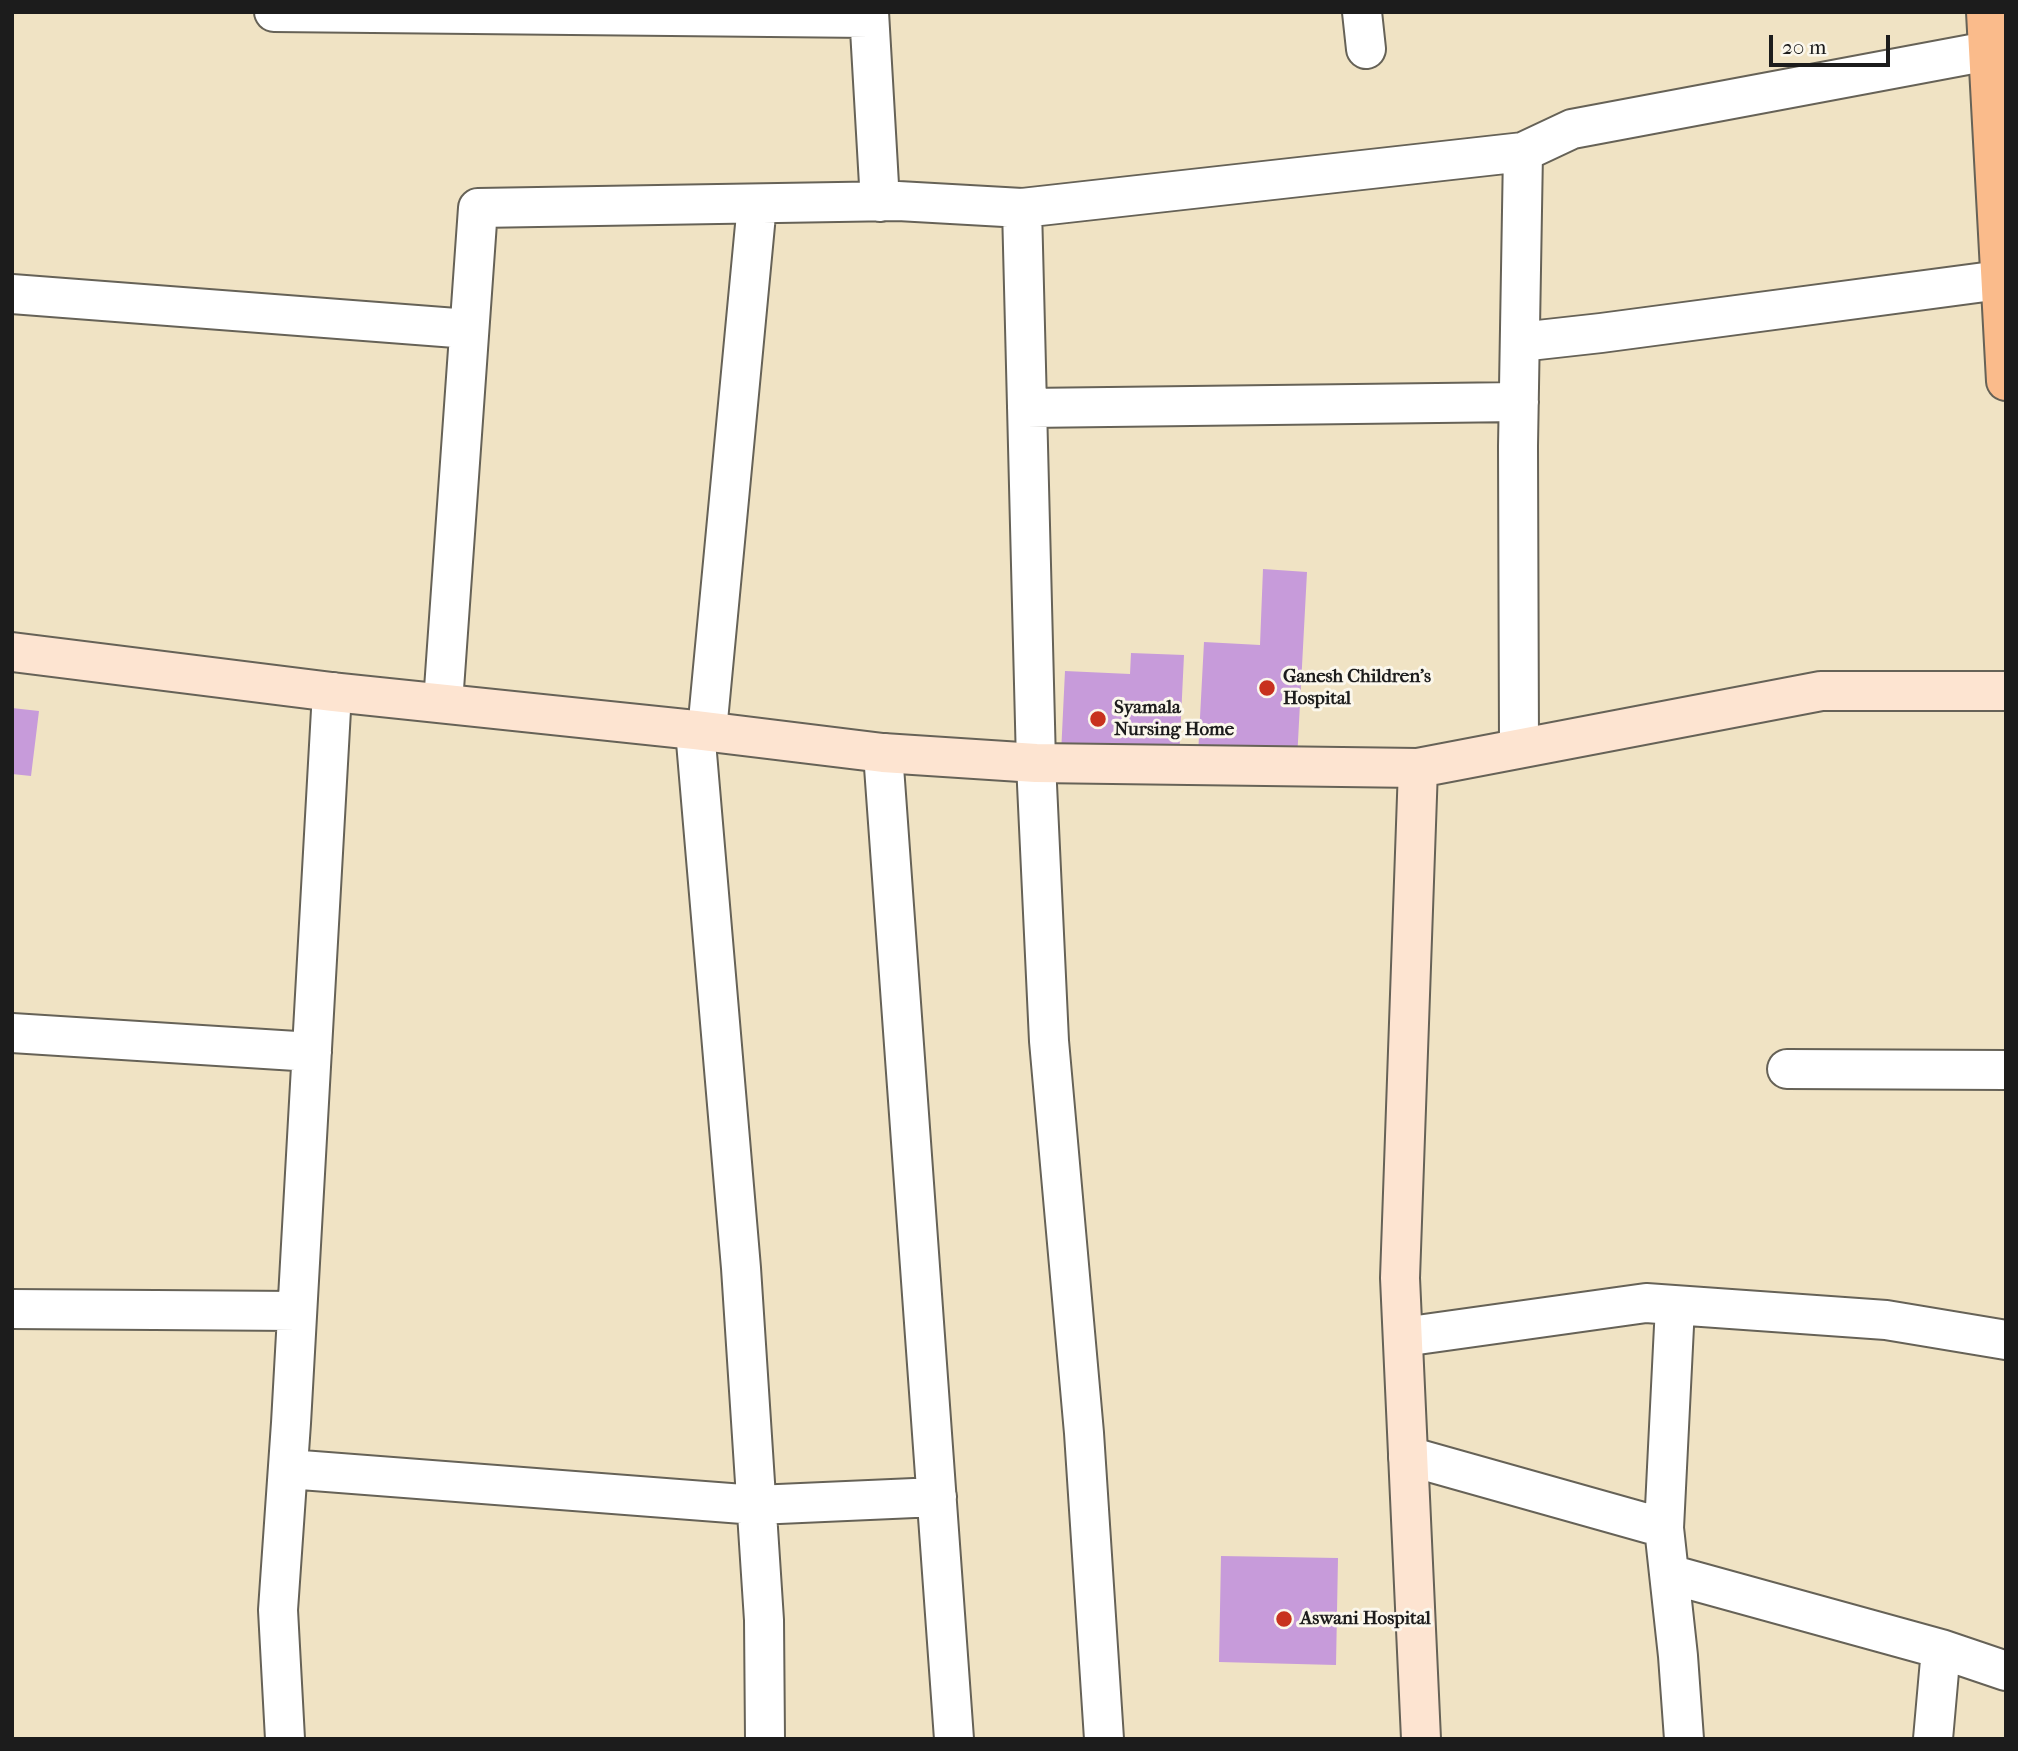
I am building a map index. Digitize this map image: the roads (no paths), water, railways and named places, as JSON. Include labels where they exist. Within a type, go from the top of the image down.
[{"type":"highway","points":[[1986,12],[2006,382]]},
{"type":"street","points":[[274,12],[869,15],[880,202]]},
{"type":"street","points":[[1362,12],[1366,49]]},
{"type":"street","points":[[443,703],[478,208],[880,202],[1022,208],[1523,152],[1573,129],[1988,51]]},
{"type":"street","points":[[1519,748],[1519,402],[1523,152]]},
{"type":"street","points":[[757,204],[701,730],[764,1620],[765,1739]]},
{"type":"street","points":[[1022,208],[1036,763],[1049,1041],[1084,1433],[1104,1739]]},
{"type":"street","points":[[1520,342],[2000,280]]},
{"type":"street","points":[[12,294],[469,329]]},
{"type":"street","points":[[1027,408],[1519,402]]},
{"type":"street","points":[[12,652],[332,692],[701,730],[883,753],[1036,763],[1418,768],[1821,691],[2006,691]]},
{"type":"street","points":[[285,1739],[278,1610],[332,692]]},
{"type":"street","points":[[883,753],[954,1739]]},
{"type":"street","points":[[1418,768],[1400,1278],[1422,1739]]},
{"type":"street","points":[[12,1033],[312,1052]]},
{"type":"street","points":[[1787,1069],[2006,1070]]},
{"type":"street","points":[[1402,1337],[1646,1303],[1886,1320],[2006,1340]]},
{"type":"street","points":[[1675,1306],[1664,1528],[1684,1739]]},
{"type":"street","points":[[12,1309],[297,1311]]},
{"type":"street","points":[[1408,1456],[1664,1528]]},
{"type":"street","points":[[288,1469],[756,1505],[937,1497]]},
{"type":"street","points":[[1669,1574],[1941,1649],[2006,1671]]},
{"type":"street","points":[[1933,1739],[1941,1649]]},
{"type":"place","name":"Ganesh Children's Hospital","points":[[1267,688]]},
{"type":"place","name":"Syamala Nursing Home","points":[[1098,719]]},
{"type":"place","name":"Aswani Hospital","points":[[1284,1619]]}]
